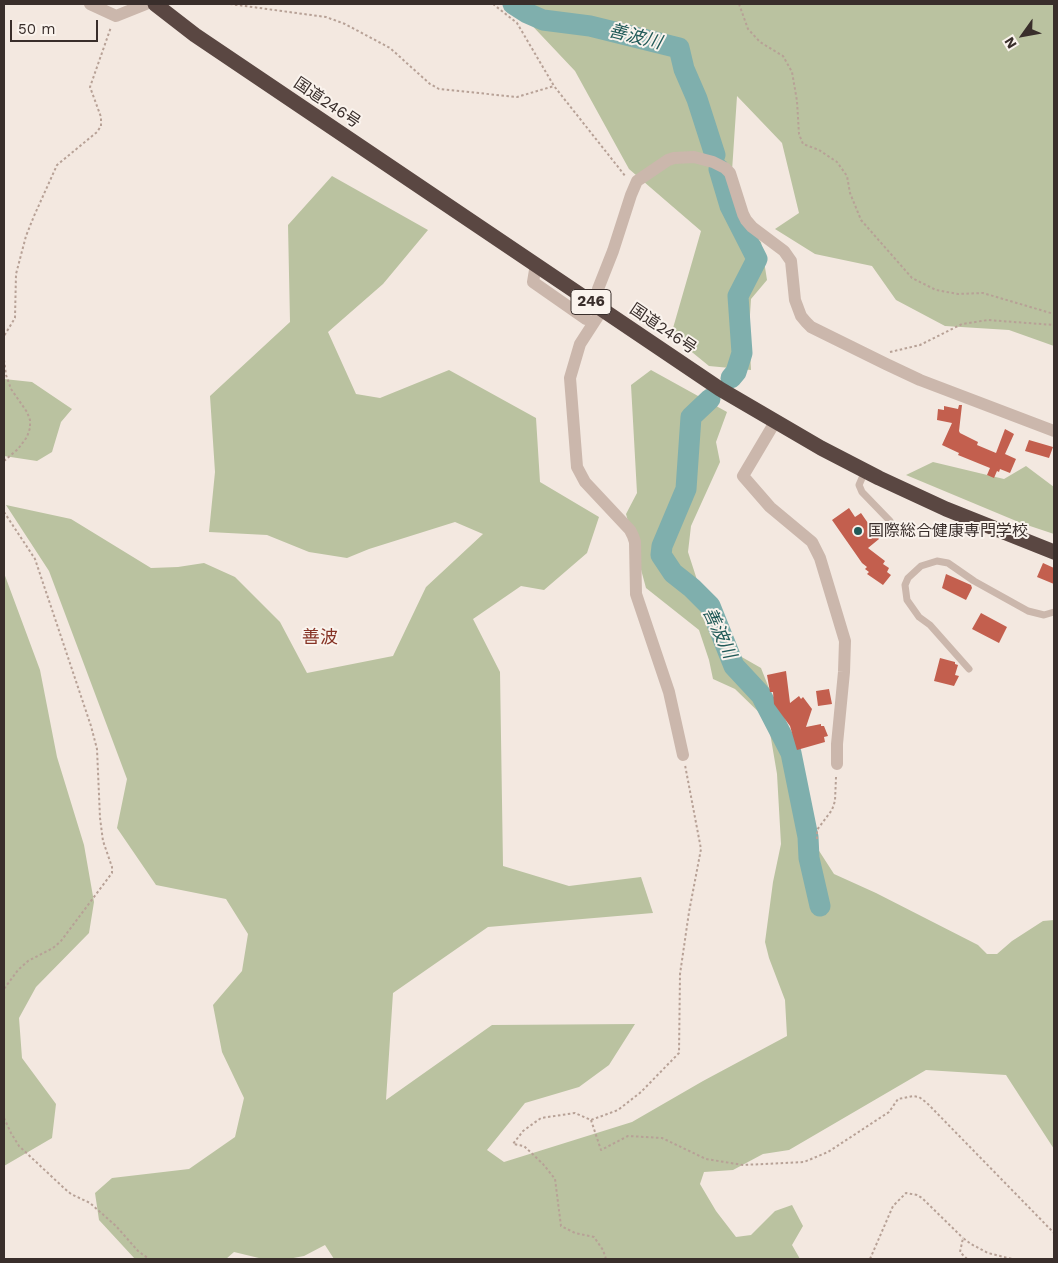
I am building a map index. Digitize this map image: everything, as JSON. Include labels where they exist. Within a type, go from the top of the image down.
[{"type":"highway","name":"国道246号","points":[[154,4],[195,35],[720,389],[775,422],[865,471],[946,509],[1054,552]]},
{"type":"street","points":[[90,4],[117,10],[146,4]]},
{"type":"street","points":[[598,290],[617,242],[637,181],[668,160],[681,157],[703,159],[725,168],[730,173],[746,220],[784,251],[791,261],[795,300],[797,308],[806,322],[920,380],[1054,431]]},
{"type":"street","points":[[536,264],[533,282],[586,318],[574,341],[567,370],[570,378],[577,467],[585,482],[633,536],[636,594],[669,692],[684,755]]},
{"type":"street","points":[[570,378],[580,344],[602,310]]},
{"type":"street","points":[[775,422],[743,476],[770,507],[812,542],[820,558],[845,642],[837,764]]},
{"type":"lane","points":[[865,471],[859,485],[862,492],[890,521]]},
{"type":"lane","points":[[968,669],[930,625],[919,617],[907,600],[905,585],[908,578],[921,566],[937,561],[948,563],[1028,611],[1044,615],[1054,612]]},
{"type":"path","points":[[230,4],[326,17],[345,24],[390,48],[430,84],[439,89],[517,97],[554,86]]},
{"type":"path","points":[[493,4],[517,23],[554,86],[603,150],[634,186]]},
{"type":"path","points":[[739,4],[748,29],[760,42],[783,56],[792,72],[797,100],[799,134],[803,144],[819,150],[837,162],[847,176],[850,192],[861,220],[912,278],[936,290],[958,294],[984,293],[1054,314]]},
{"type":"path","points":[[4,336],[15,318],[16,274],[26,236],[57,165],[97,132],[101,126],[101,117],[90,87],[117,10]]},
{"type":"path","points":[[874,358],[920,345],[962,324],[988,320],[1054,325]]},
{"type":"path","points":[[4,332],[4,345]]},
{"type":"path","points":[[4,360],[6,375],[11,389],[27,412],[30,420],[27,437],[18,449],[4,460]]},
{"type":"path","points":[[4,512],[35,559],[91,726],[97,749],[103,841],[112,873],[61,941],[53,948],[28,961],[18,970],[4,989]]},
{"type":"path","points":[[606,1259],[603,1250],[594,1238],[575,1233],[561,1226],[555,1179],[543,1164],[524,1146],[513,1144],[523,1131],[541,1118],[575,1113],[591,1120],[618,1110],[641,1092],[679,1053],[680,974],[701,849],[684,755]]},
{"type":"path","points":[[817,839],[817,830],[832,810],[835,801],[837,764]]},
{"type":"path","points":[[591,1120],[601,1150],[628,1136],[662,1138],[706,1159],[743,1165],[804,1162],[828,1152],[889,1112],[898,1099],[913,1096],[927,1103],[1054,1233]]},
{"type":"path","points":[[4,1118],[19,1146],[71,1194],[90,1203],[116,1226],[138,1251],[149,1259]]},
{"type":"path","points":[[870,1259],[893,1206],[906,1193],[922,1198],[971,1244],[988,1253],[1012,1259]]},
{"type":"path","points":[[963,1238],[960,1252],[967,1259]]},
{"type":"green space","points":[[508,4],[1054,4],[1054,346],[1009,330],[945,326],[896,300],[872,266],[815,254],[775,229],[799,213],[782,143],[737,96],[729,216],[761,242],[767,280],[751,299],[749,330],[751,370],[709,366],[671,335],[701,231],[629,169],[575,71],[524,17]]},
{"type":"green space","points":[[332,176],[428,230],[383,284],[328,332],[356,394],[380,398],[449,370],[536,418],[540,482],[599,517],[587,553],[544,590],[521,586],[473,619],[500,672],[503,866],[569,886],[641,877],[653,913],[488,927],[393,993],[386,1100],[492,1025],[635,1024],[609,1065],[579,1087],[525,1103],[487,1150],[504,1162],[632,1122],[787,1036],[785,1000],[765,942],[773,882],[781,844],[777,774],[768,721],[735,689],[713,679],[699,630],[646,588],[626,514],[637,493],[631,385],[651,370],[727,412],[716,442],[720,462],[691,526],[688,552],[698,583],[721,615],[740,656],[761,668],[778,711],[814,843],[834,874],[876,893],[978,945],[987,954],[997,954],[1012,941],[1043,921],[1054,920],[1054,1149],[1006,1075],[926,1070],[789,1150],[763,1154],[733,1170],[704,1172],[700,1184],[716,1211],[736,1237],[751,1235],[775,1211],[792,1205],[803,1226],[792,1245],[800,1259],[334,1259],[325,1245],[304,1256],[288,1259],[263,1259],[234,1252],[226,1259],[135,1259],[99,1220],[95,1193],[112,1178],[189,1169],[235,1137],[244,1098],[222,1052],[213,1005],[242,971],[248,934],[226,899],[156,885],[117,828],[127,779],[49,571],[6,505],[71,519],[151,568],[178,567],[204,563],[235,577],[280,622],[307,673],[393,656],[426,587],[483,534],[455,522],[369,549],[347,558],[309,552],[267,535],[209,532],[215,472],[210,396],[290,322],[288,225]]},
{"type":"green space","points":[[4,379],[32,382],[72,409],[61,422],[52,452],[37,461],[4,456]]},
{"type":"green space","points":[[933,462],[1004,479],[1026,466],[1054,487],[1054,534],[1021,523],[906,475]]},
{"type":"green space","points":[[4,573],[40,670],[57,757],[84,845],[94,902],[89,933],[36,987],[19,1018],[22,1058],[56,1104],[52,1138],[4,1166]]},
{"type":"building","points":[[959,405],[962,405],[959,431],[978,442],[977,445],[996,453],[1005,429],[1014,434],[1005,454],[1016,459],[1010,473],[1000,469],[994,478],[987,475],[990,468],[958,455],[959,453],[942,445],[952,423],[937,420],[938,409],[944,410],[944,406],[958,409]]},
{"type":"building","points":[[1029,440],[1053,447],[1049,458],[1025,451]]},
{"type":"building","points":[[849,508],[855,517],[861,513],[879,539],[868,548],[885,561],[883,564],[889,568],[887,572],[891,575],[883,585],[867,574],[869,572],[865,569],[867,567],[862,563],[832,520]]},
{"type":"building","points":[[1043,563],[1054,568],[1054,584],[1037,577]]},
{"type":"building","points":[[946,574],[971,585],[972,588],[966,600],[942,588]]},
{"type":"building","points":[[981,613],[1007,627],[999,643],[972,629]]},
{"type":"building","points":[[940,658],[955,662],[958,665],[955,675],[959,676],[954,686],[934,681]]},
{"type":"building","points":[[786,671],[790,703],[799,696],[801,699],[803,697],[812,709],[806,727],[821,724],[821,726],[824,726],[828,736],[824,737],[825,742],[797,750],[790,726],[774,704],[773,692],[770,692],[767,675]]},
{"type":"building","points":[[829,689],[832,704],[818,706],[816,691]]},
{"type":"waterway","name":"善波川","points":[[513,4],[543,20],[590,26],[679,48],[684,69],[697,99],[715,155]]},
{"type":"waterway","name":"善波川","points":[[719,169],[730,206],[757,259],[738,296],[742,353],[736,372],[731,378]]},
{"type":"waterway","name":"善波川","points":[[710,399],[691,417],[686,489],[662,546],[661,555],[673,573],[710,606],[734,666],[761,695],[791,753],[808,837],[809,858],[820,906]]},
{"type":"place","name":"国際総合健康専門学校","points":[[858,531]]},
{"type":"district","name":"善波","points":[[320,638]]}]
